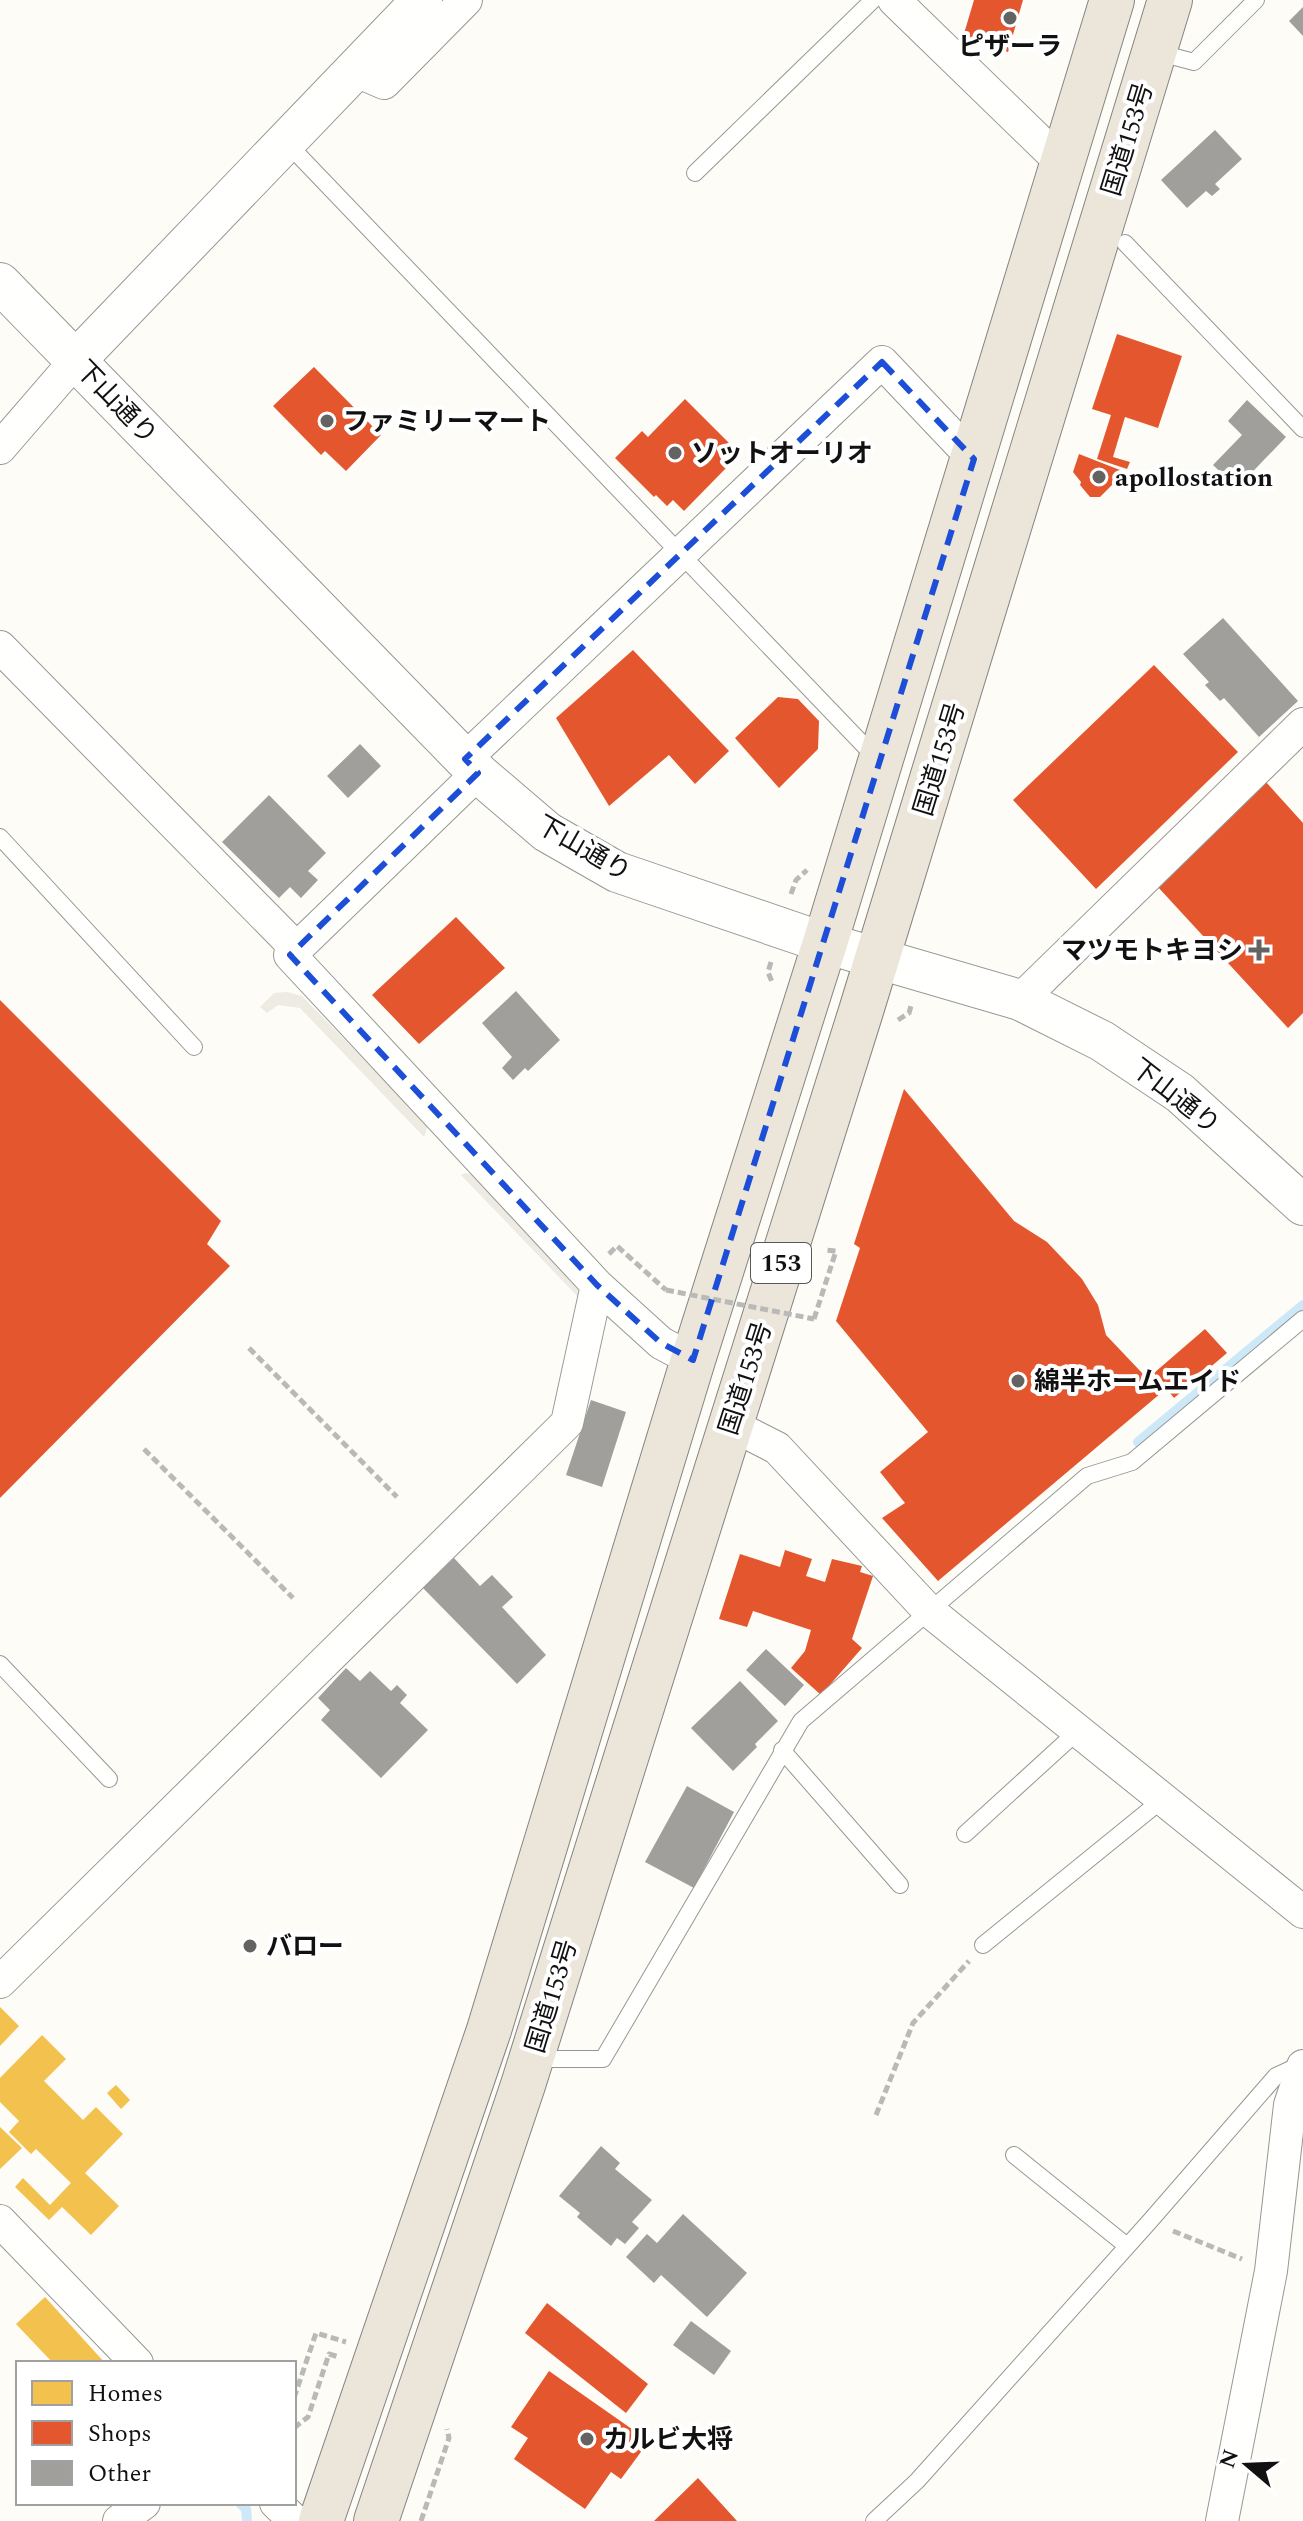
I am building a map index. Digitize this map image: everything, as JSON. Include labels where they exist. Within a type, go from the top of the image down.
[{"type":"highway","name":"国道153号","points":[[321,2521],[489,2030],[693,1360],[881,763],[1112,0]]},
{"type":"highway","name":"国道153号","points":[[376,2521],[531,2059],[878,958],[1170,0]]},
{"type":"street","points":[[0,448],[76,360],[422,0]]},
{"type":"street","points":[[354,70],[384,83],[466,0]]},
{"type":"street","points":[[894,0],[1063,164]]},
{"type":"street","name":"下山通り","points":[[0,283],[471,766],[547,832],[617,872],[825,943],[1020,1000],[1102,1041],[1180,1093],[1303,1205]]},
{"type":"street","points":[[693,1360],[661,1343],[597,1285],[290,955],[681,553],[882,362],[974,459]]},
{"type":"street","points":[[0,647],[297,949]]},
{"type":"street","points":[[1020,1000],[1303,724]]},
{"type":"street","points":[[0,1982],[567,1423],[597,1285]]},
{"type":"street","points":[[730,1424],[777,1448],[928,1610],[1303,1912]]},
{"type":"street","points":[[1226,2519],[1271,2271],[1290,2105],[1303,2064]]},
{"type":"street","points":[[0,2221],[135,2361]]},
{"type":"street","points":[[119,2521],[141,2505]]},
{"type":"street","points":[[278,2505],[295,2521]]},
{"type":"lane","points":[[695,173],[873,0]]},
{"type":"lane","points":[[1154,52],[1194,62],[1256,0]]},
{"type":"lane","points":[[284,141],[881,763]]},
{"type":"lane","points":[[1125,243],[1303,429]]},
{"type":"lane","points":[[0,837],[194,1047]]},
{"type":"lane","points":[[531,2059],[603,2059],[801,1721],[1087,1476],[1132,1462],[1303,1319]]},
{"type":"lane","points":[[0,1664],[109,1779]]},
{"type":"lane","points":[[965,1834],[1079,1730]]},
{"type":"lane","points":[[782,1750],[900,1885]]},
{"type":"lane","points":[[983,1945],[1163,1799]]},
{"type":"lane","points":[[874,2521],[917,2481],[1276,2076],[1303,2064]]},
{"type":"lane","points":[[1014,2155],[1127,2246]]},
{"type":"path","points":[[666,1290],[814,1319],[836,1251],[826,1248],[822,1263]]},
{"type":"path","points":[[803,1324],[808,1309]]},
{"type":"path","points":[[249,1348],[397,1497]]},
{"type":"path","points":[[144,1449],[293,1598]]},
{"type":"path","points":[[876,2115],[913,2023],[983,1945]]},
{"type":"path","points":[[1150,2221],[1271,2271]]},
{"type":"path","points":[[296,2426],[308,2417],[329,2354]]},
{"type":"highlighted area","points":[[882,362],[974,459],[693,1360],[661,1343],[597,1285],[290,955],[478,773],[465,759]]},
{"type":"shaded area","points":[[274,993],[302,996],[428,1125],[424,1137],[300,1008],[278,1005],[267,1013],[260,1007]]},
{"type":"shaded area","points":[[461,1175],[474,1175],[579,1284],[582,1301]]},
{"type":"building: Homes","points":[[0,2007],[19,2026],[0,2046]]},
{"type":"building: Homes","points":[[42,2035],[66,2059],[44,2081],[83,2120],[96,2107],[123,2134],[85,2173],[119,2206],[91,2235],[62,2207],[49,2220],[15,2187],[23,2178],[50,2205],[71,2183],[36,2149],[31,2154],[9,2132],[19,2121],[0,2102],[0,2078]]},
{"type":"building: Homes","points":[[116,2085],[130,2100],[121,2109],[107,2093]]},
{"type":"building: Homes","points":[[0,2127],[22,2148],[0,2169]]},
{"type":"building: Homes","points":[[45,2297],[103,2361],[51,2361],[16,2324]]},
{"type":"building: Shops","points":[[974,0],[1023,0],[1008,52],[963,37]]},
{"type":"building: Shops","points":[[1117,334],[1182,356],[1158,428],[1125,417],[1113,457],[1130,462],[1127,469],[1097,459],[1111,415],[1092,409]]},
{"type":"building: Shops","name":"ファミリーマート","points":[[314,367],[381,435],[346,471],[325,451],[321,455],[273,406]]},
{"type":"building: Shops","name":"ソットオーリオ","points":[[685,399],[734,448],[722,460],[728,466],[684,511],[673,500],[667,506],[656,495],[654,497],[615,458],[642,431],[648,437]]},
{"type":"building: Shops","name":"apollostation","points":[[1079,454],[1125,472],[1100,497],[1090,497],[1073,472]]},
{"type":"building: Shops","points":[[633,650],[729,751],[695,784],[669,755],[609,806],[556,718]]},
{"type":"building: Shops","points":[[1154,665],[1238,752],[1096,889],[1013,800]]},
{"type":"building: Shops","points":[[778,697],[798,699],[819,721],[818,749],[779,788],[735,738]]},
{"type":"building: Shops","name":"マツモトキヨシ","points":[[1266,782],[1303,823],[1303,1013],[1288,1028],[1157,886]]},
{"type":"building: Shops","points":[[456,917],[505,968],[419,1044],[372,995]]},
{"type":"building: Shops","points":[[0,1000],[221,1221],[207,1244],[230,1266],[0,1498]]},
{"type":"building: Shops","name":"綿半ホームエイド","points":[[904,1089],[1014,1221],[1047,1242],[1082,1279],[1098,1305],[1106,1335],[1161,1393],[938,1581],[882,1518],[905,1503],[880,1472],[928,1432],[836,1321],[860,1248],[854,1244]]},
{"type":"building: Shops","points":[[1205,1329],[1227,1353],[1174,1398],[1154,1373]]},
{"type":"building: Shops","points":[[785,1550],[812,1559],[806,1576],[825,1582],[832,1559],[862,1566],[860,1572],[873,1576],[852,1639],[862,1648],[821,1695],[791,1668],[805,1651],[811,1630],[753,1611],[747,1627],[719,1619],[740,1554],[780,1567]]},
{"type":"building: Shops","points":[[547,2303],[648,2384],[626,2413],[525,2333]]},
{"type":"building: Shops","name":"カルビ大将","points":[[549,2371],[649,2441],[621,2479],[611,2472],[585,2509],[514,2459],[528,2438],[511,2427]]},
{"type":"building: Shops","points":[[698,2478],[737,2521],[654,2521]]},
{"type":"building: Other","points":[[1303,7],[1303,36],[1289,21]]},
{"type":"building: Other","points":[[1215,130],[1242,159],[1215,184],[1220,189],[1212,196],[1206,191],[1187,208],[1161,180]]},
{"type":"building: Other","points":[[1247,400],[1286,437],[1237,488],[1213,465],[1242,435],[1228,421]]},
{"type":"building: Other","points":[[1223,618],[1298,701],[1259,737],[1224,698],[1220,701],[1205,685],[1209,682],[1183,654]]},
{"type":"building: Other","points":[[360,744],[381,766],[348,798],[327,776]]},
{"type":"building: Other","points":[[269,795],[326,853],[308,871],[318,880],[301,898],[290,887],[279,898],[222,842]]},
{"type":"building: Other","points":[[516,991],[560,1040],[528,1071],[525,1068],[513,1080],[502,1068],[512,1057],[482,1023]]},
{"type":"building: Other","points":[[591,1400],[626,1412],[602,1487],[566,1475]]},
{"type":"building: Other","points":[[454,1558],[480,1586],[492,1575],[513,1597],[502,1607],[546,1655],[517,1684],[423,1588]]},
{"type":"building: Other","points":[[766,1649],[804,1685],[785,1706],[746,1670]]},
{"type":"building: Other","points":[[346,1668],[360,1681],[370,1671],[391,1691],[397,1685],[407,1695],[400,1703],[428,1730],[381,1778],[321,1720],[330,1710],[318,1698]]},
{"type":"building: Other","points":[[740,1681],[778,1721],[733,1771],[691,1728]]},
{"type":"building: Other","points":[[687,1786],[734,1812],[694,1888],[645,1862]]},
{"type":"building: Other","points":[[601,2146],[620,2163],[615,2169],[652,2200],[632,2222],[639,2228],[625,2244],[617,2238],[611,2246],[577,2217],[580,2213],[559,2196]]},
{"type":"building: Other","points":[[683,2214],[747,2273],[707,2317],[661,2275],[654,2283],[626,2257],[647,2234],[657,2243]]},
{"type":"building: Other","points":[[691,2321],[731,2351],[714,2375],[673,2345]]},
{"type":"waterway","points":[[1138,1442],[1303,1305]]},
{"type":"waterway","points":[[242,2505],[246,2509],[247,2521]]},
{"type":"place","name":"ピザーラ","points":[[1010,18]]},
{"type":"place","name":"ファミリーマート","points":[[327,421]]},
{"type":"place","name":"ソットオーリオ","points":[[675,453]]},
{"type":"place","name":"apollostation","points":[[1099,477]]},
{"type":"place","name":"マツモトキヨシ","points":[[1259,950]]},
{"type":"place","name":"綿半ホームエイド","points":[[1018,1381]]},
{"type":"place","name":"バロー","points":[[250,1946]]},
{"type":"place","name":"カルビ大将","points":[[587,2439]]}]
